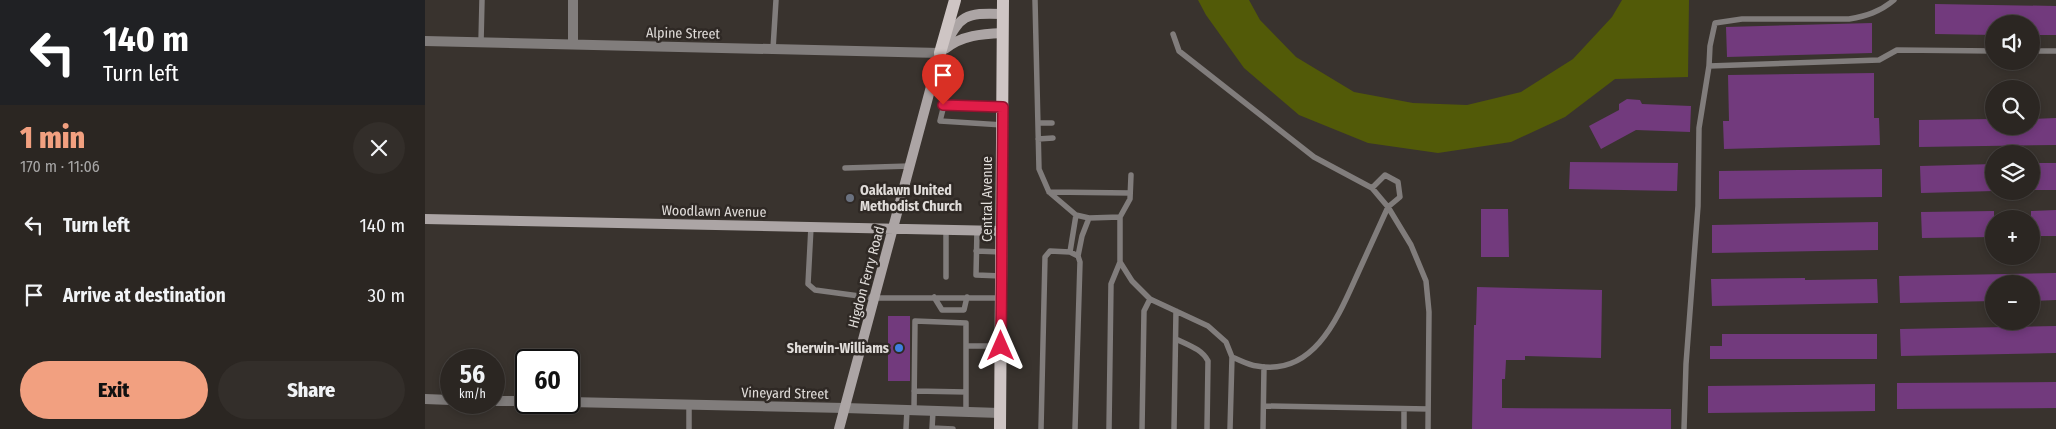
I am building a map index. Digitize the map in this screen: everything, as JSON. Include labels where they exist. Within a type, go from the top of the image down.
[{"type":"main road","points":[[941,53],[955,0]]},
{"type":"main road","name":"Central Avenue","points":[[1000,429],[1003,0]]},
{"type":"street","points":[[573,0],[573,44]]},
{"type":"street","name":"Higdon Ferry Road","points":[[839,429],[941,53],[955,26],[965,18],[975,13],[1003,14]]},
{"type":"street","points":[[941,53],[955,41],[973,35],[1003,33]]},
{"type":"street","name":"Alpine Street","points":[[425,41],[941,53]]},
{"type":"street","name":"Woodlawn Avenue","points":[[425,219],[1002,231]]},
{"type":"street","points":[[425,399],[440,400]]},
{"type":"street","name":"Vineyard Street","points":[[580,402],[1000,413]]},
{"type":"lane","points":[[481,42],[482,0]]},
{"type":"lane","points":[[773,49],[776,0]]},
{"type":"lane","points":[[1035,0],[1039,169],[1049,192],[1076,215],[1089,218],[1120,218]]},
{"type":"lane","points":[[1684,429],[1686,364],[1698,206],[1699,128],[1715,23],[1742,19],[1849,19],[1865,16],[1880,10],[1894,0]]},
{"type":"lane","points":[[1173,34],[1179,51],[1314,157],[1372,188],[1387,207],[1411,245],[1426,281],[1429,312],[1428,429]]},
{"type":"lane","points":[[1709,66],[1879,60],[1897,50],[1985,51]]},
{"type":"lane","points":[[2040,51],[2056,51]]},
{"type":"lane","points":[[1003,107],[943,105],[941,121],[1003,125]]},
{"type":"lane","points":[[1038,123],[1052,123]]},
{"type":"lane","points":[[1038,139],[1053,138]]},
{"type":"lane","points":[[845,168],[910,166]]},
{"type":"lane","points":[[1109,429],[1111,284],[1120,262],[1120,218],[1130,199],[1131,175]]},
{"type":"lane","points":[[1231,357],[1255,366],[1285,365],[1302,358],[1321,341],[1342,310],[1387,207],[1400,197],[1399,182],[1385,176],[1372,188]]},
{"type":"lane","points":[[1049,192],[1130,193]]},
{"type":"lane","points":[[1070,252],[1076,215]]},
{"type":"lane","points":[[1075,429],[1080,262],[1078,256],[1082,236],[1089,218]]},
{"type":"lane","points":[[811,227],[808,284],[815,290],[874,298],[1002,298]]},
{"type":"lane","points":[[946,230],[946,277]]},
{"type":"lane","points":[[977,230],[976,274],[1002,276]]},
{"type":"lane","points":[[976,251],[1002,252]]},
{"type":"lane","points":[[1041,429],[1045,257],[1050,251],[1070,252],[1078,256]]},
{"type":"lane","points":[[1120,262],[1132,281],[1150,299],[1208,326],[1225,342],[1231,357],[1230,429]]},
{"type":"lane","points":[[934,297],[942,310],[964,310],[967,297]]},
{"type":"lane","points":[[1142,429],[1144,311],[1150,299]]},
{"type":"lane","points":[[1174,429],[1176,311]]},
{"type":"lane","points":[[906,429],[914,391],[915,322],[966,323],[966,412]]},
{"type":"lane","points":[[1176,339],[1197,349],[1208,361],[1207,429]]},
{"type":"lane","points":[[966,346],[1001,346]]},
{"type":"lane","points":[[1263,429],[1264,367]]},
{"type":"lane","points":[[914,391],[966,392]]},
{"type":"lane","points":[[689,404],[689,429]]},
{"type":"lane","points":[[1264,406],[1429,409]]},
{"type":"lane","points":[[1404,408],[1404,429]]},
{"type":"lane","points":[[933,411],[932,429],[953,429]]},
{"type":"green space","points":[[1198,0],[1249,0],[1260,20],[1296,57],[1354,92],[1413,103],[1467,105],[1521,92],[1573,59],[1612,17],[1622,0],[1689,0],[1688,77],[1615,79],[1565,117],[1511,142],[1438,153],[1368,143],[1299,115],[1244,68],[1206,15]]},
{"type":"building","points":[[1935,4],[2056,6],[2056,35],[2040,35],[2040,15],[1985,15],[1985,35],[1935,34]]},
{"type":"building","points":[[1872,23],[1872,53],[1727,57],[1726,27]]},
{"type":"building","points":[[1874,73],[1874,118],[1879,118],[1880,145],[1724,149],[1723,121],[1729,121],[1728,75]]},
{"type":"building","points":[[1627,99],[1640,100],[1642,104],[1691,106],[1690,132],[1636,130],[1601,149],[1589,126],[1619,110],[1619,104]]},
{"type":"building","points":[[2056,118],[2056,145],[1919,147],[1919,120],[1985,119],[1985,135],[2040,135],[2040,119]]},
{"type":"building","points":[[1570,162],[1678,163],[1677,191],[1569,189]]},
{"type":"building","points":[[2040,163],[2056,163],[2056,190],[2040,190]]},
{"type":"building","points":[[1985,164],[1985,191],[1921,193],[1920,166]]},
{"type":"building","points":[[1882,169],[1882,197],[1719,199],[1719,171]]},
{"type":"building","points":[[1481,209],[1508,209],[1509,257],[1481,257]]},
{"type":"building","points":[[2056,210],[2056,236],[2040,236],[2040,211]]},
{"type":"building","points":[[1985,211],[1985,237],[1922,238],[1921,212]]},
{"type":"building","points":[[1878,222],[1878,250],[1712,253],[1712,225]]},
{"type":"building","points":[[2056,273],[2056,300],[2040,301],[2040,275],[1985,275],[1985,301],[1900,303],[1899,276]]},
{"type":"building","points":[[1805,278],[1805,280],[1877,279],[1878,303],[1712,306],[1711,279]]},
{"type":"building","points":[[1477,287],[1602,290],[1601,358],[1525,356],[1525,360],[1506,360],[1505,379],[1502,379],[1502,408],[1671,409],[1671,429],[1472,429],[1474,325],[1476,325]]},
{"type":"building","name":"Sherwin-Williams","points":[[888,316],[910,316],[910,381],[888,381]]},
{"type":"building","points":[[2040,326],[2056,326],[2056,353],[1901,356],[1900,329],[1985,327],[1985,330],[2040,330]]},
{"type":"building","points":[[1722,334],[1877,334],[1877,359],[1710,359],[1710,346],[1722,346]]},
{"type":"building","points":[[2056,382],[2056,408],[1897,409],[1897,383]]},
{"type":"building","points":[[1875,384],[1875,411],[1708,413],[1708,386]]},
{"type":"place","name":"Oaklawn United Methodist Church","points":[[850,198]]},
{"type":"place","name":"Sherwin-Williams","points":[[899,348]]},
{"type":"route","points":[[943,105],[1003,107],[1001,346]]}]
